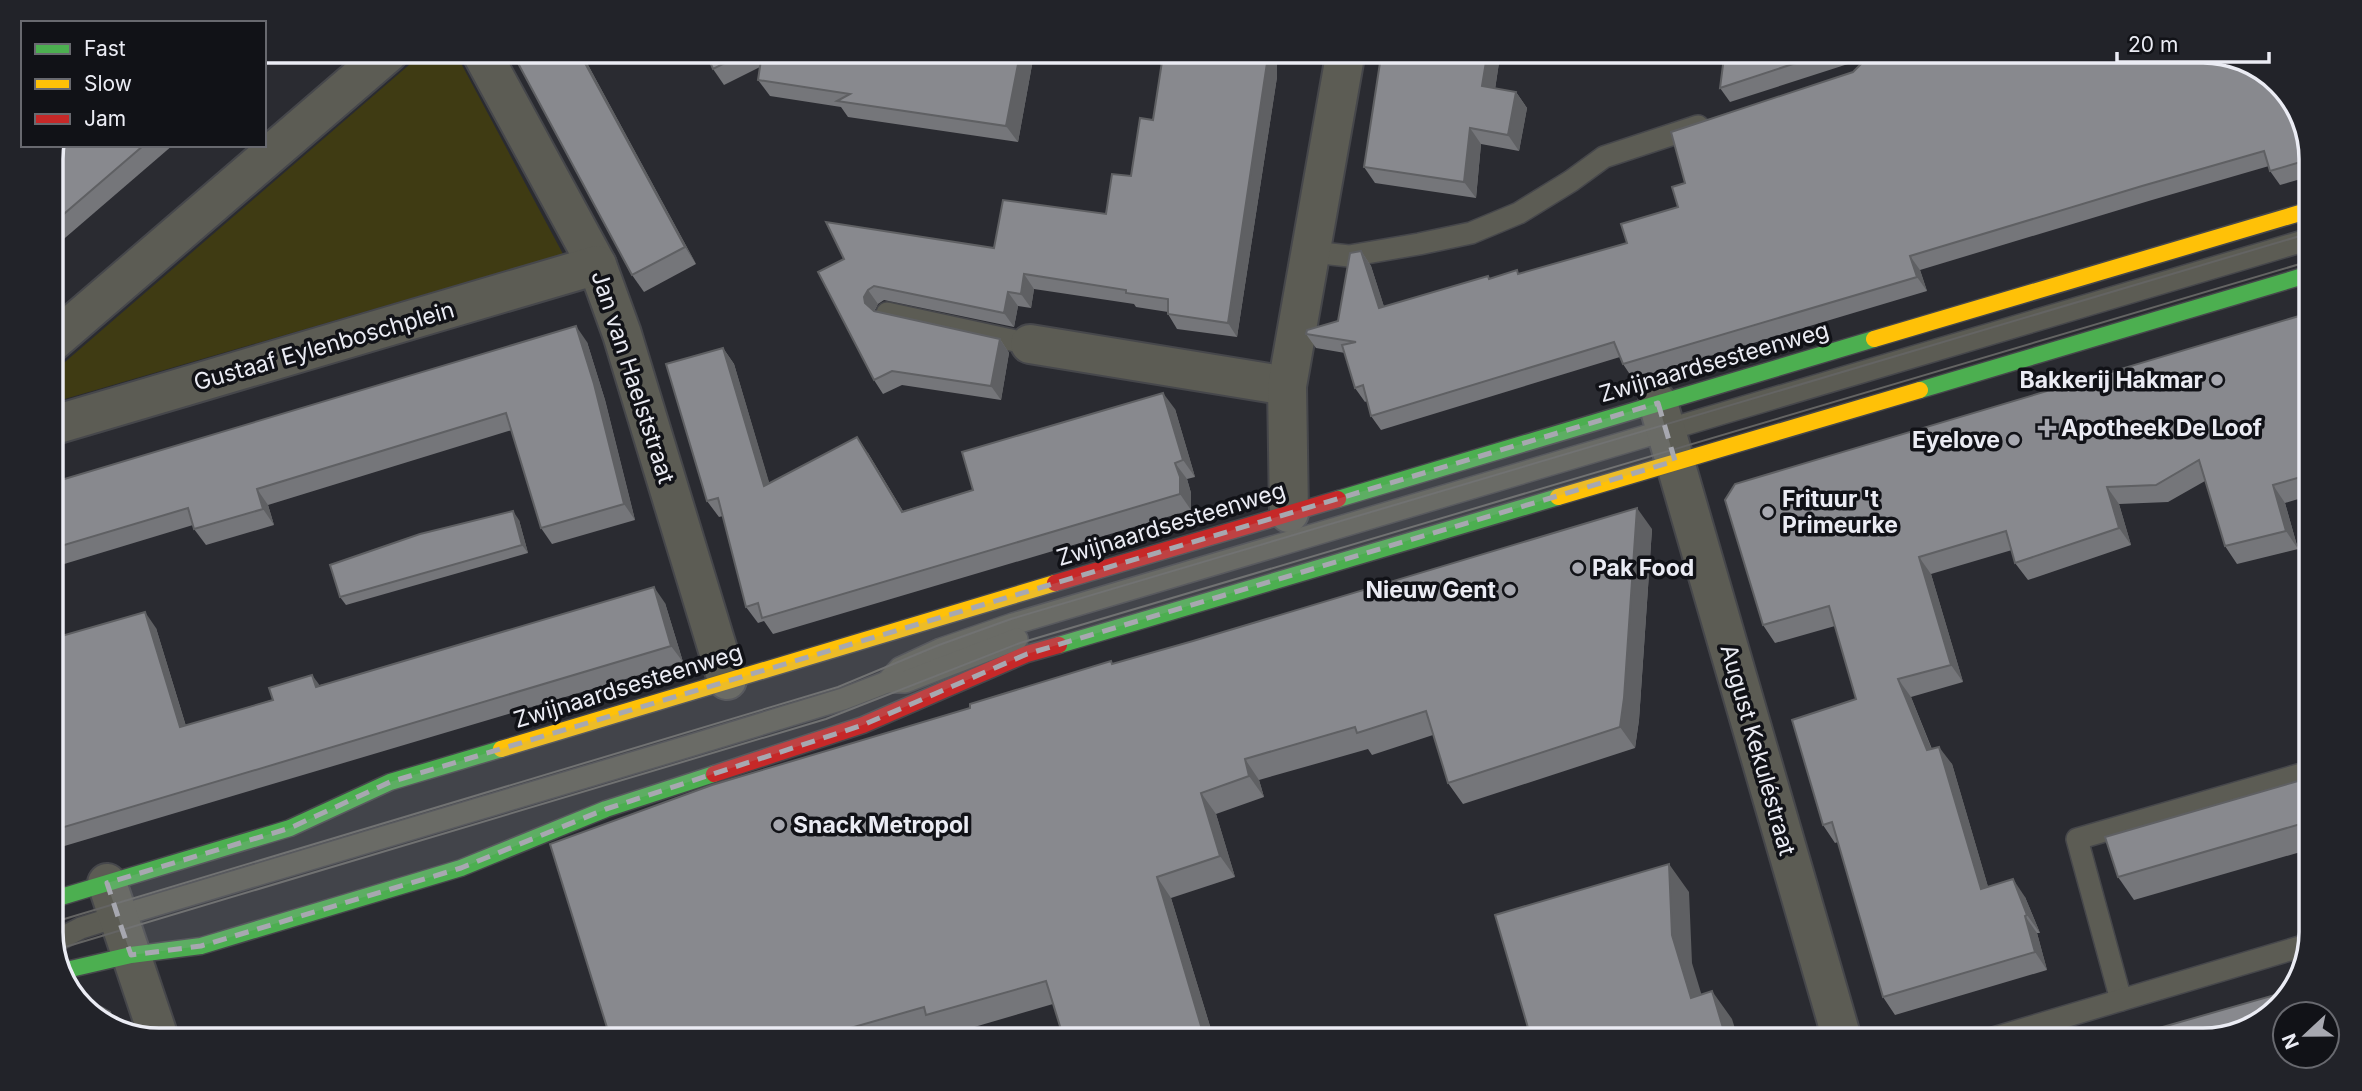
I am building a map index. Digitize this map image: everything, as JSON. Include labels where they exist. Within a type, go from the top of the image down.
[{"type":"street","points":[[63,333],[376,63]]},
{"type":"street","name":"Jan van Haelststraat","points":[[487,63],[597,265],[622,334],[727,680]]},
{"type":"street","points":[[1289,513],[1287,386],[1344,63]]},
{"type":"street","name":"Zwijnaardsesteenweg","points":[[63,900],[113,900],[290,828],[390,782],[2299,213]]},
{"type":"street","name":"Gustaaf Eylenboschplein","points":[[63,422],[597,265]]},
{"type":"street","points":[[71,969],[131,955],[201,946],[461,868],[606,809],[863,725],[1027,654],[2299,277]]},
{"type":"street","points":[[1030,344],[1287,386]]},
{"type":"street","name":"August Kekuléstraat","points":[[1658,403],[1839,1028]]},
{"type":"street","points":[[113,900],[155,1028]]},
{"type":"lane","points":[[1312,251],[1349,256],[1471,233],[1519,213],[1604,157],[1718,120]]},
{"type":"lane","points":[[887,682],[900,668],[941,649],[1013,624],[2299,242]]},
{"type":"lane","points":[[63,937],[81,928],[113,900],[778,719],[887,682],[905,682],[982,652],[1071,623],[2299,257]]},
{"type":"lane","points":[[887,313],[1030,344]]},
{"type":"lane","points":[[2121,1000],[2077,839],[2299,775]]},
{"type":"lane","points":[[63,929],[81,928]]},
{"type":"lane","points":[[2027,1028],[2297,948]]},
{"type":"highlighted area","points":[[1658,403],[1675,461],[1027,654],[863,725],[606,809],[461,868],[201,946],[131,955],[107,883],[290,828],[390,782]]},
{"type":"shaded area","points":[[411,63],[461,63],[563,254],[63,400],[63,364]]},
{"type":"building","points":[[518,63],[585,63],[685,247],[632,275]]},
{"type":"building","points":[[710,63],[725,63],[713,69]]},
{"type":"building","points":[[761,63],[1018,63],[1006,126],[837,101],[850,94],[758,80]]},
{"type":"building","points":[[1162,63],[1267,63],[1228,323],[1168,314],[1168,299],[1024,274],[1021,294],[1008,292],[1004,313],[874,286],[864,297],[865,303],[874,311],[1000,339],[991,386],[892,371],[874,380],[818,272],[844,259],[826,222],[994,248],[1003,200],[1106,214],[1112,174],[1131,176],[1140,118],[1153,120]]},
{"type":"building","points":[[1380,63],[1486,63],[1482,86],[1516,92],[1508,135],[1470,128],[1464,182],[1364,167]]},
{"type":"building","points":[[1723,63],[1796,63],[1720,88]]},
{"type":"building","points":[[1861,64],[2221,65],[2251,76],[2271,91],[2279,101],[2294,128],[2299,163],[2270,171],[2264,151],[1910,256],[1917,277],[1623,364],[1614,342],[1371,416],[1363,385],[1355,388],[1342,345],[1356,342],[1306,334],[1307,330],[1338,321],[1350,253],[1361,251],[1379,308],[1488,276],[1489,279],[1517,270],[1518,274],[1627,243],[1621,224],[1678,207],[1672,187],[1685,183],[1671,132],[1853,72]]},
{"type":"building","points":[[64,147],[142,147],[63,215]]},
{"type":"building","points":[[2299,316],[2299,478],[2273,485],[2286,531],[2225,546],[2199,460],[2156,485],[2107,487],[2119,528],[2015,563],[2006,531],[1919,557],[1951,665],[1898,679],[1927,750],[1939,747],[1981,889],[2013,879],[2027,915],[2025,916],[2035,952],[1883,997],[1832,822],[1823,825],[1792,720],[1856,699],[1829,606],[1763,625],[1725,500],[1735,484]]},
{"type":"building","points":[[576,326],[594,384],[624,504],[541,528],[506,413],[257,489],[263,509],[194,529],[188,508],[63,545],[63,479]]},
{"type":"building","points":[[723,348],[764,486],[857,437],[902,512],[973,490],[962,452],[1163,393],[1183,460],[1175,463],[1180,477],[1180,494],[762,618],[758,603],[746,607],[718,498],[707,501],[666,364]]},
{"type":"building","points":[[1637,508],[1620,727],[1448,783],[1426,711],[1357,733],[1355,727],[1245,759],[1249,776],[1201,793],[1220,856],[1157,877],[1202,1028],[1061,1028],[1046,981],[926,1015],[924,1007],[850,1028],[607,1028],[550,844],[712,785],[970,708],[970,704],[1111,661],[1112,664]]},
{"type":"building","points":[[513,511],[522,545],[340,597],[330,565],[420,534]]},
{"type":"building","points":[[654,587],[671,646],[63,827],[63,636],[145,612],[180,727],[273,700],[269,688],[312,675],[316,687]]},
{"type":"building","points":[[2299,781],[2299,824],[2118,877],[2105,837]]},
{"type":"building","points":[[1669,864],[1672,935],[1691,998],[1712,991],[1723,1028],[1528,1028],[1495,915]]},
{"type":"building","points":[[2275,995],[2256,1012],[2239,1021],[2202,1028],[2159,1028]]},
{"type":"tram line","points":[[63,919],[838,687],[939,645],[1011,619],[2299,236]]},
{"type":"tram line","points":[[65,947],[826,719],[1020,643],[2299,264]]},
{"type":"traffic: fast","points":[[1920,390],[2299,277]]},
{"type":"traffic: fast","points":[[1338,499],[1874,339]]},
{"type":"traffic: fast","points":[[1059,645],[1558,497]]},
{"type":"traffic: fast","points":[[63,896],[290,828],[390,782],[501,749]]},
{"type":"traffic: fast","points":[[71,969],[131,955],[201,946],[461,868],[606,809],[714,774]]},
{"type":"traffic: slow","points":[[1874,339],[2299,213]]},
{"type":"traffic: slow","points":[[1558,497],[1920,390]]},
{"type":"traffic: slow","points":[[501,749],[1055,583]]},
{"type":"traffic: jam","points":[[1055,583],[1338,499]]},
{"type":"traffic: jam","points":[[714,774],[863,725],[1027,654],[1059,645]]},
{"type":"place","name":"Bakkerij Hakmar","points":[[2217,380]]},
{"type":"place","name":"Apotheek De Loof","points":[[2047,428]]},
{"type":"place","name":"Eyelove","points":[[2014,440]]},
{"type":"place","name":"Frituur 't Primeurke","points":[[1768,512]]},
{"type":"place","name":"Pak Food","points":[[1578,568]]},
{"type":"place","name":"Nieuw Gent","points":[[1510,590]]},
{"type":"place","name":"Snack Metropol","points":[[779,825]]}]
